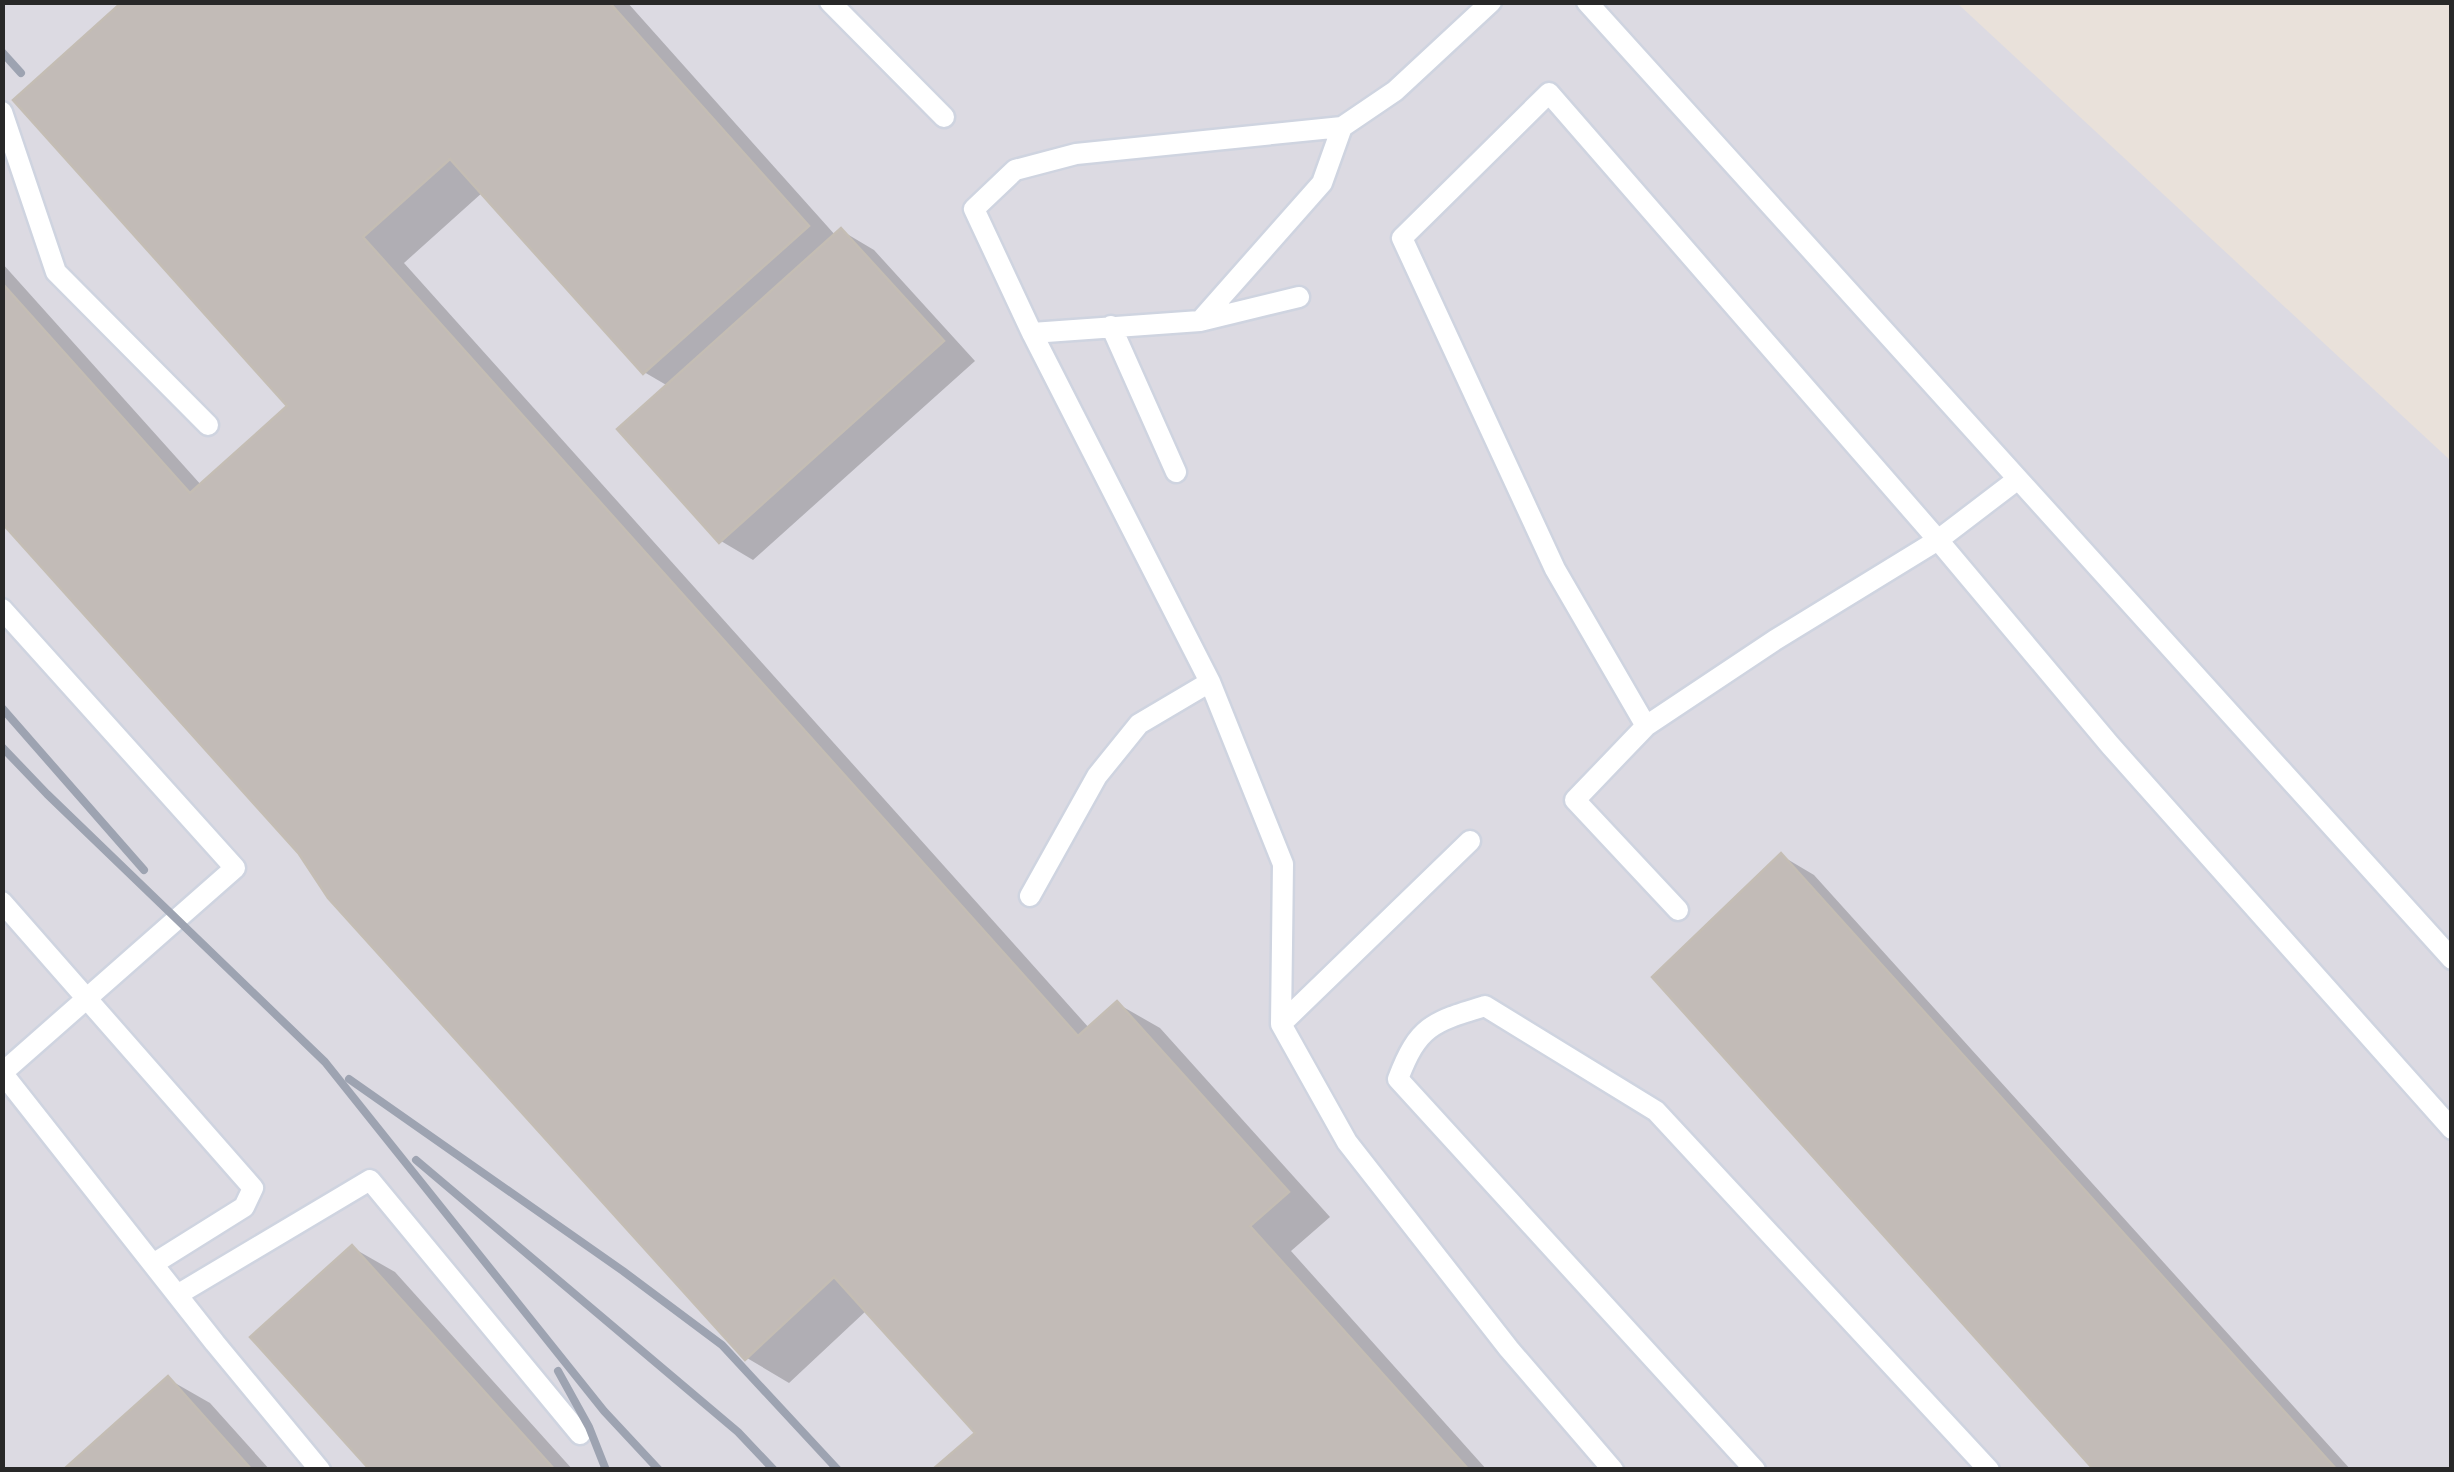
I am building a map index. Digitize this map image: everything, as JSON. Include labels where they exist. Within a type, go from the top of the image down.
[{"type":"lane","points":[[830,2],[944,117]]},
{"type":"lane","points":[[1491,2],[1395,91],[1342,127],[1076,154],[1015,170],[974,209],[1032,333],[1210,682],[1284,864],[1281,1024],[1347,1142],[1509,1349],[1613,1470]]},
{"type":"lane","points":[[1588,2],[2452,959]]},
{"type":"lane","points":[[1646,726],[1555,569],[1402,238],[1549,92],[1938,540],[2110,745],[2452,1129]]},
{"type":"lane","points":[[2,112],[56,272],[208,425]]},
{"type":"lane","points":[[1200,321],[1322,182],[1342,127]]},
{"type":"lane","points":[[1032,333],[1200,321],[1299,296]]},
{"type":"lane","points":[[1112,326],[1176,472]]},
{"type":"lane","points":[[1678,910],[1575,800],[1646,726],[1775,640],[1938,540],[2018,479]]},
{"type":"lane","points":[[2,608],[234,868],[3,1073],[320,1470]]},
{"type":"lane","points":[[1030,896],[1097,776],[1139,724],[1210,682]]},
{"type":"lane","points":[[1281,1024],[1470,841]]},
{"type":"lane","points":[[2,902],[253,1188],[244,1207],[153,1264]]},
{"type":"lane","points":[[1756,1470],[1398,1079],[1411,1044],[1440,1020],[1484,1006],[1656,1111],[1989,1470]]},
{"type":"lane","points":[[177,1295],[370,1180],[580,1434]]},
{"type":"shaded area","points":[[3,3],[1957,3],[2451,461],[2451,1469],[3,1470]]},
{"type":"building","points":[[122,2],[609,2],[809,226],[643,374],[450,159],[363,237],[1078,1036],[1117,1001],[1289,1192],[1250,1226],[1469,1470],[932,1470],[975,1433],[834,1277],[745,1360],[328,898],[299,854],[2,523],[2,283],[190,493],[287,406],[13,100]]},
{"type":"building","points":[[841,228],[944,341],[719,543],[617,429]]},
{"type":"building","points":[[1781,853],[2337,1470],[2094,1470],[1652,977]]},
{"type":"building","points":[[352,1245],[555,1470],[370,1470],[250,1337]]},
{"type":"building","points":[[168,1376],[252,1470],[63,1470]]},
{"type":"railway","points":[[2,52],[21,73]]},
{"type":"railway","points":[[2,708],[144,870]]},
{"type":"railway","points":[[2,747],[325,1062],[604,1411],[659,1470]]},
{"type":"railway","points":[[349,1079],[722,1345],[838,1470]]},
{"type":"railway","points":[[416,1160],[738,1432],[774,1470]]},
{"type":"railway","points":[[558,1371],[589,1427],[606,1470]]}]
